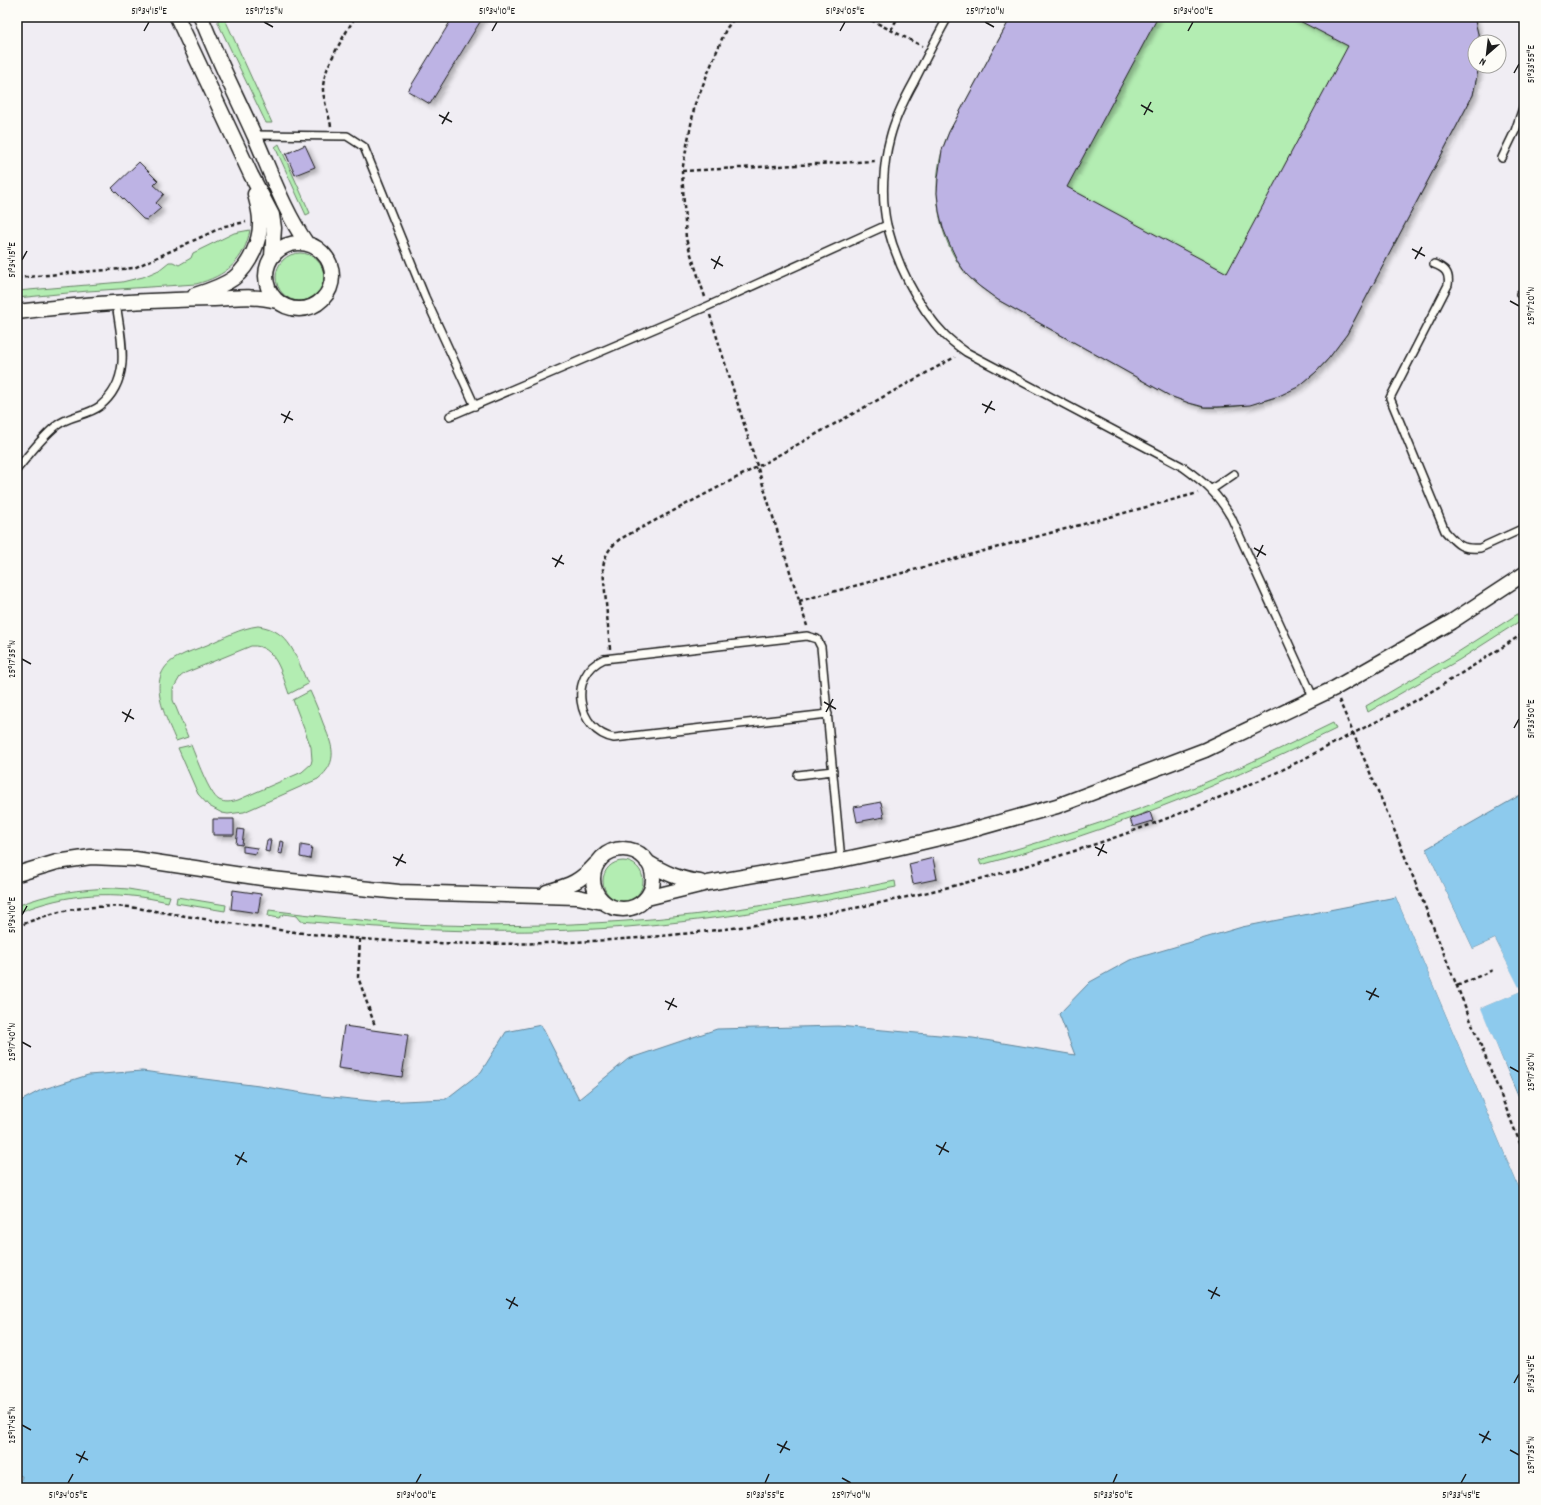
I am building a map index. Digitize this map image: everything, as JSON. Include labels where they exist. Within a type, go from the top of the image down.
[{"type":"street","points":[[177,17],[251,175],[268,206],[273,221],[272,256]]},
{"type":"street","points":[[201,17],[216,55],[254,135],[289,215],[307,244]]},
{"type":"street","points":[[187,298],[218,287],[235,277],[247,262],[256,247],[261,223],[260,212],[251,175]]},
{"type":"street","points":[[17,312],[187,298],[250,297],[266,298],[277,301],[294,309],[304,309],[314,306],[323,300],[329,292],[333,272],[330,263],[324,254],[317,248],[307,244],[298,243],[279,249],[272,256],[267,267],[266,279],[271,294],[277,301]]},
{"type":"street","points":[[647,898],[708,883],[841,860],[961,833],[1057,806],[1205,750],[1314,699],[1451,622],[1524,574]]},
{"type":"street","points":[[535,895],[566,886],[585,876],[603,857],[611,852],[621,850],[631,851],[639,855],[647,862],[667,874],[686,880],[708,883]]},
{"type":"street","points":[[17,874],[57,862],[91,857],[135,859],[262,878],[399,892],[578,897],[602,902],[611,907],[625,909],[640,904],[647,898],[653,880],[651,870],[647,862]]},
{"type":"street","points":[[597,864],[593,874],[593,884],[596,894],[602,902]]},
{"type":"lane","points":[[948,17],[899,111],[890,137],[885,161],[884,196],[887,225],[898,257],[912,289],[922,307],[946,336],[966,352],[1183,468],[1212,489],[1223,503],[1231,517],[1314,699]]},
{"type":"lane","points":[[1502,158],[1515,131],[1524,105]]},
{"type":"lane","points":[[254,135],[347,136],[364,147],[425,297],[475,406]]},
{"type":"lane","points":[[450,416],[708,306],[887,225]]},
{"type":"lane","points":[[1434,264],[1446,271],[1449,275],[1448,285],[1390,398],[1445,531],[1458,545],[1472,549],[1480,548],[1524,528]]},
{"type":"lane","points":[[17,469],[56,426],[68,418],[84,414],[100,406],[112,392],[120,379],[123,365],[122,344],[116,303]]},
{"type":"lane","points":[[1212,489],[1234,474]]},
{"type":"lane","points":[[828,714],[623,737],[606,736],[593,728],[587,720],[580,702],[583,682],[590,670],[599,662],[611,659],[807,636],[817,639],[821,647],[828,714],[841,860]]},
{"type":"lane","points":[[798,775],[833,771]]},
{"type":"path","points":[[333,135],[323,90],[326,74],[334,53],[355,17]]},
{"type":"path","points":[[735,17],[726,29],[696,104],[682,171],[686,239],[807,625],[807,636]]},
{"type":"path","points":[[866,17],[930,51]]},
{"type":"path","points":[[891,30],[898,17]]},
{"type":"path","points":[[682,171],[885,161]]},
{"type":"path","points":[[17,278],[69,272],[134,268],[225,226],[247,222],[261,223]]},
{"type":"path","points":[[611,659],[603,569],[607,552],[613,545],[620,539],[757,467],[966,352]]},
{"type":"path","points":[[799,601],[1212,489]]},
{"type":"path","points":[[1335,688],[1389,817],[1524,1153]]},
{"type":"path","points":[[360,939],[358,977],[375,1026]]},
{"type":"path","points":[[1457,986],[1496,969]]},
{"type":"green space","points":[[218,17],[224,17],[272,123],[266,123],[218,23]]},
{"type":"green space","points":[[1011,17],[1474,17],[1478,34],[1467,34],[1467,74],[1477,74],[1473,95],[1347,334],[1320,368],[1306,380],[1286,393],[1251,404],[1227,407],[1202,407],[1170,396],[998,300],[978,285],[967,275],[956,260],[942,225],[938,206],[938,168],[942,150],[949,132]]},
{"type":"green space","points":[[279,144],[310,213],[306,215],[275,147]]},
{"type":"green space","points":[[250,230],[247,241],[238,259],[225,272],[207,281],[196,284],[88,291],[17,298],[17,291],[122,282],[143,277],[159,270],[169,262],[179,265],[191,258],[193,253],[234,233]]},
{"type":"green space","points":[[300,253],[309,255],[317,260],[322,268],[324,277],[322,286],[317,294],[309,299],[300,301],[291,299],[283,294],[278,286],[276,277],[278,268],[283,260],[291,255]]},
{"type":"green space","points":[[1524,610],[1523,619],[1459,660],[1368,712],[1366,706],[1455,654]]},
{"type":"green space","points":[[258,626],[278,633],[285,639],[296,655],[308,684],[289,694],[277,662],[272,655],[260,647],[251,646],[185,673],[180,677],[173,689],[173,700],[188,737],[176,741],[160,696],[159,685],[161,674],[167,665],[185,654],[239,631]]},
{"type":"green space","points":[[310,691],[331,746],[332,759],[325,772],[318,779],[244,812],[228,814],[222,813],[209,806],[198,794],[178,748],[191,745],[211,791],[219,800],[228,802],[238,800],[302,772],[311,764],[311,747],[293,700]]},
{"type":"green space","points":[[1333,723],[1336,729],[1241,774],[1143,814],[1077,837],[1017,855],[981,865],[979,860],[1076,831],[1191,789]]},
{"type":"green space","points":[[623,861],[631,863],[637,867],[641,873],[643,881],[641,889],[637,895],[631,899],[623,901],[615,899],[609,895],[605,889],[603,881],[605,873],[609,867],[615,863]]},
{"type":"green space","points":[[895,881],[896,887],[829,900],[695,920],[627,927],[545,931],[464,931],[301,921],[297,916],[284,914],[279,918],[268,916],[269,910],[410,924],[518,926],[599,923],[694,915],[795,900]]},
{"type":"green space","points":[[114,888],[170,896],[168,902],[148,898],[110,895],[73,897],[36,906],[17,913],[17,906],[40,898],[89,889]]},
{"type":"green space","points":[[177,897],[226,905],[225,911],[176,903]]},
{"type":"water","points":[[1524,793],[1524,1110],[1480,1008],[1520,991],[1495,939],[1473,949],[1426,849]]},
{"type":"water","points":[[1396,897],[1524,1199],[1524,1488],[19,1488],[22,1476],[17,1475],[17,1103],[41,1090],[88,1075],[142,1071],[259,1086],[322,1096],[381,1102],[446,1099],[481,1072],[506,1032],[541,1025],[579,1099],[628,1059],[717,1029],[838,1026],[973,1038],[1075,1055],[1059,1014],[1090,982],[1130,960],[1242,927]]},
{"type":"pier","points":[[1425,847],[1473,949],[1495,939],[1521,991],[1481,1008],[1524,1112],[1522,1111],[1478,1008],[1518,990],[1494,942],[1474,951],[1471,950],[1424,850]]},
{"type":"pier","points":[[1398,896],[1524,1194],[1524,1199],[1396,897]]},
{"type":"building","points":[[453,17],[483,17],[430,104],[408,91]]},
{"type":"building","points":[[1011,17],[1158,17],[1067,187],[1227,273],[1348,46],[1292,17],[1474,17],[1478,34],[1467,34],[1467,74],[1477,74],[1473,95],[1347,334],[1329,358],[1316,372],[1298,387],[1279,396],[1250,405],[1204,407],[1170,396],[998,300],[979,286],[967,275],[958,262],[943,228],[939,211],[937,193],[938,178],[942,150],[949,132]]},
{"type":"building","points":[[305,145],[315,167],[295,175],[286,154]]},
{"type":"building","points":[[139,162],[158,181],[154,185],[164,194],[156,203],[161,208],[147,220],[143,219],[112,188]]},
{"type":"building","points":[[881,802],[884,817],[857,822],[854,807]]},
{"type":"building","points":[[1150,812],[1153,821],[1133,827],[1130,819]]},
{"type":"building","points":[[213,819],[234,819],[234,835],[213,835]]},
{"type":"building","points":[[238,829],[244,830],[242,845],[236,844]]},
{"type":"building","points":[[267,840],[271,840],[269,852],[265,851]]},
{"type":"building","points":[[280,841],[284,842],[282,854],[278,853]]},
{"type":"building","points":[[301,845],[312,847],[310,859],[300,857]]},
{"type":"building","points":[[243,846],[257,848],[256,854],[243,852]]},
{"type":"building","points":[[933,858],[937,879],[913,884],[909,864]]},
{"type":"building","points":[[233,890],[261,894],[258,913],[231,909]]},
{"type":"building","points":[[344,1026],[408,1035],[402,1077],[338,1068]]}]
